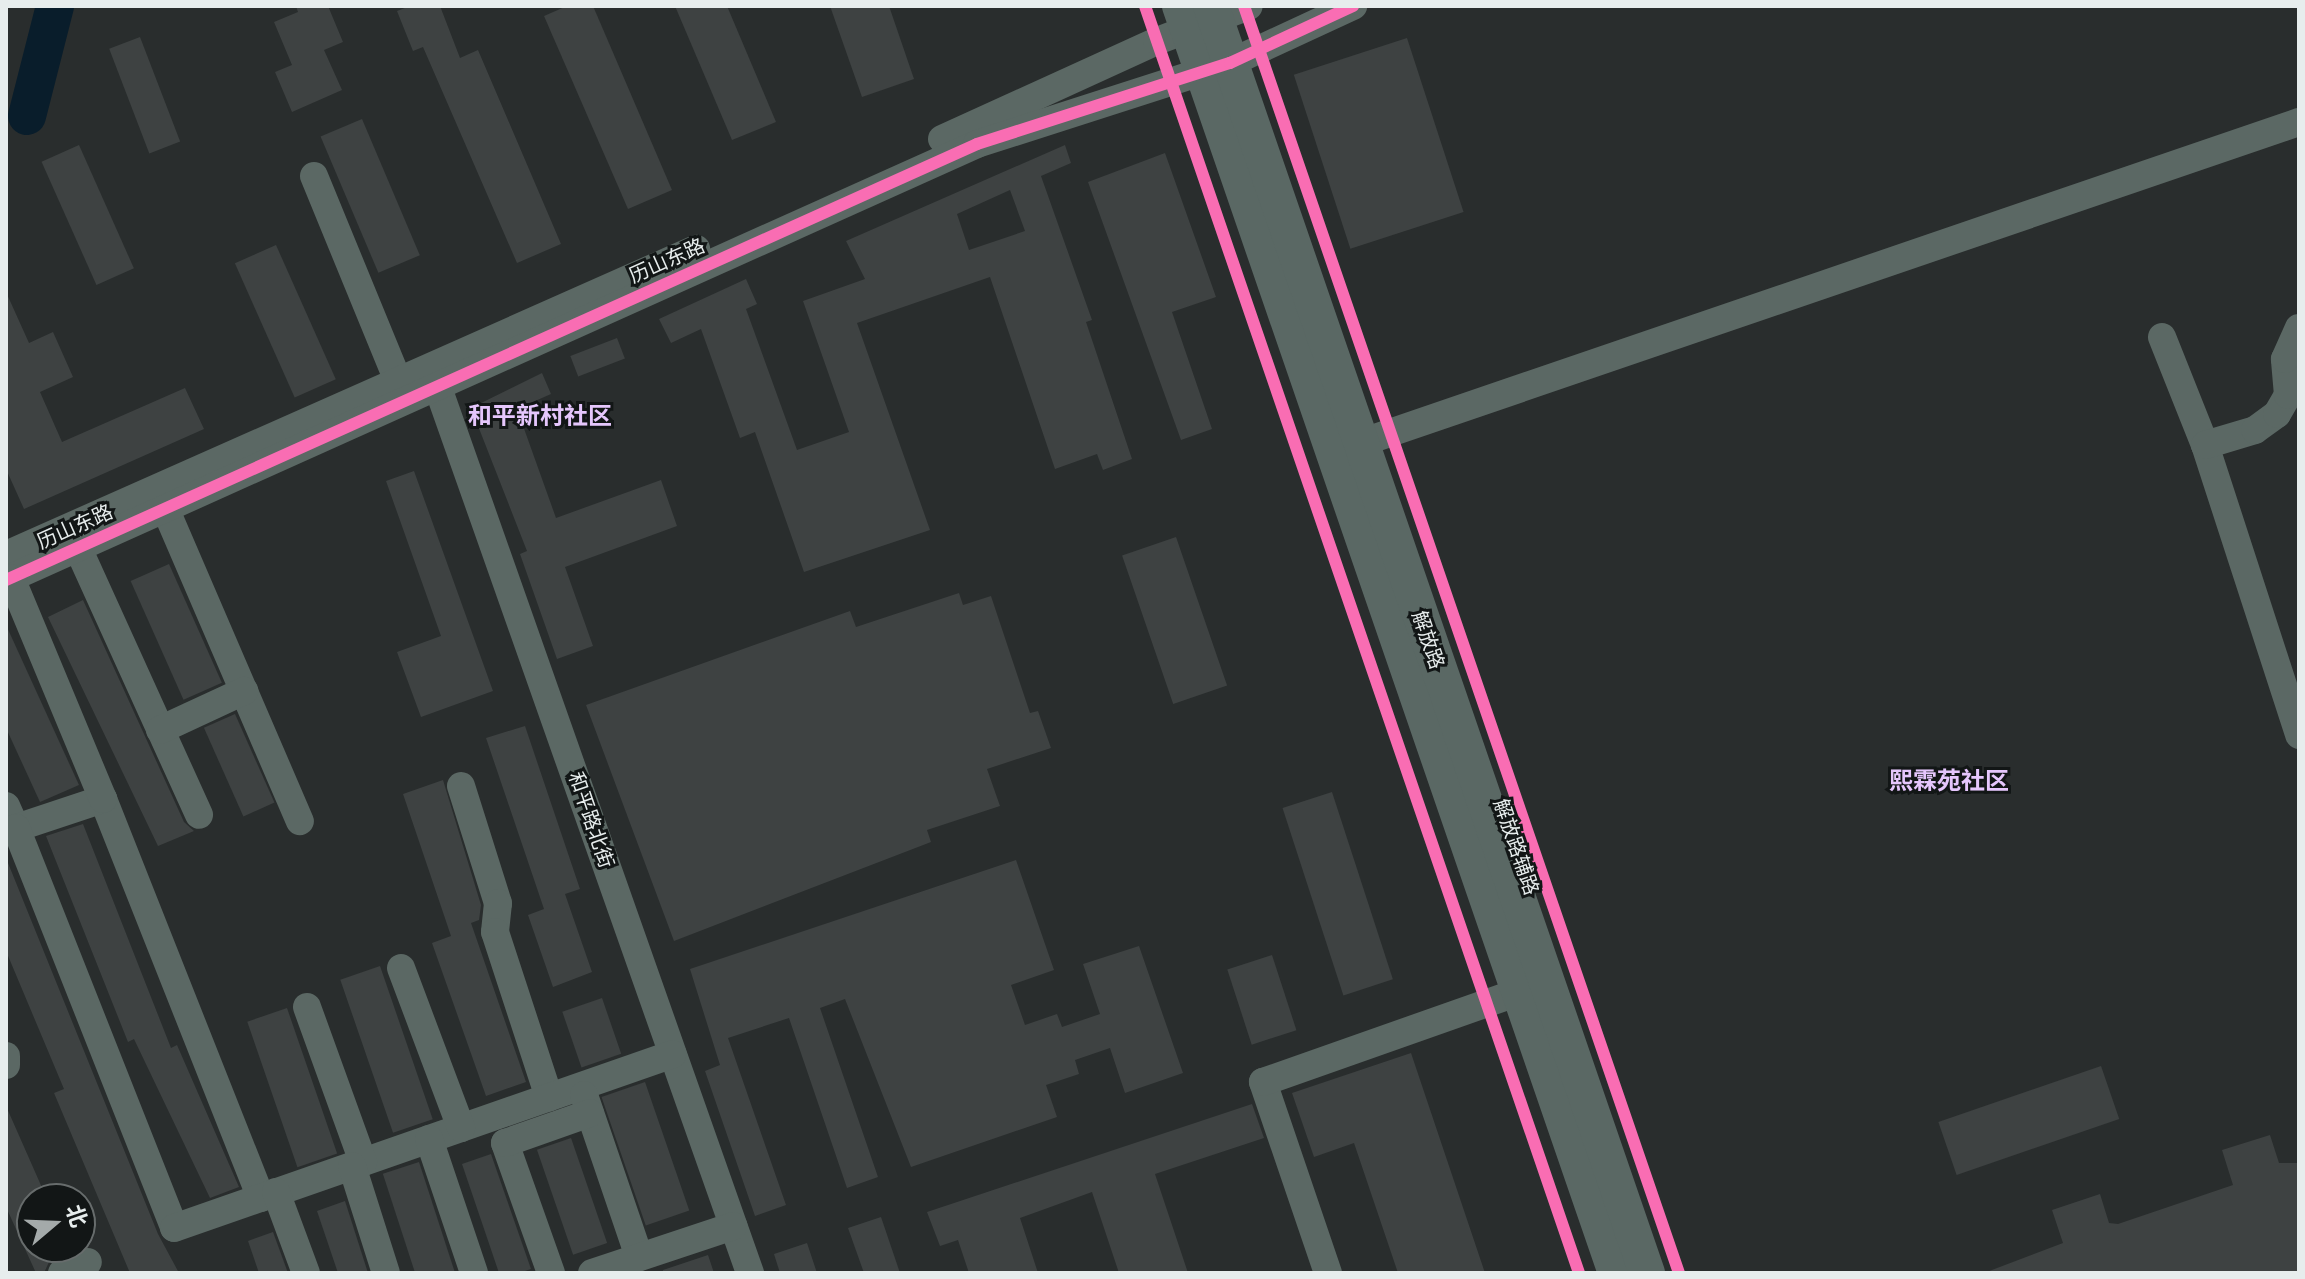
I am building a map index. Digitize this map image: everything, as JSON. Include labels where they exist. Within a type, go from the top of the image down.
[{"type":"main road","name":"解放路","points":[[1198,15],[1323,413],[1616,1273]]},
{"type":"main road","name":"解放路","points":[[1323,413],[1647,1273]]},
{"type":"main road","points":[[1323,413],[1372,430]]},
{"type":"street","name":"历山东路","points":[[8,571],[78,548],[165,508],[435,376],[1198,15],[1249,6]]},
{"type":"street","name":"历山东路","points":[[8,571],[398,381],[435,376],[977,144],[1216,67],[1353,6]]},
{"type":"street","points":[[1372,430],[2299,122]]},
{"type":"street","points":[[314,176],[398,381]]},
{"type":"street","points":[[2205,445],[2255,430],[2277,414],[2288,395],[2285,359],[2299,328]]},
{"type":"street","points":[[2162,337],[2205,445],[2299,735]]},
{"type":"street","name":"和平路北街","points":[[435,376],[750,1273]]},
{"type":"street","points":[[1323,413],[1504,997],[1600,1273]]},
{"type":"street","name":"解放路辅路","points":[[1372,430],[1663,1273]]},
{"type":"street","points":[[165,508],[300,821]]},
{"type":"street","points":[[78,548],[199,815]]},
{"type":"street","points":[[8,571],[268,1195],[306,1273]]},
{"type":"street","points":[[160,730],[244,691]]},
{"type":"street","points":[[461,786],[498,903],[495,932],[549,1097]]},
{"type":"street","points":[[103,799],[9,822],[174,1228],[549,1097],[586,1099]]},
{"type":"street","points":[[401,968],[461,1128]]},
{"type":"street","points":[[1328,1273],[1263,1082],[1504,997]]},
{"type":"street","points":[[307,1007],[357,1164],[386,1273]]},
{"type":"street","points":[[551,1273],[505,1143],[673,1054]]},
{"type":"street","points":[[6,1056],[6,1065]]},
{"type":"street","points":[[586,1099],[635,1263]]},
{"type":"street","points":[[429,1139],[474,1273]]},
{"type":"street","points":[[592,1273],[635,1263],[733,1226]]},
{"type":"street","points":[[62,1273],[86,1263]]},
{"type":"building","points":[[296,6],[328,6],[343,42],[324,50],[342,90],[292,112],[275,72],[292,65],[274,22],[298,12]]},
{"type":"building","points":[[410,6],[440,6],[460,58],[478,50],[561,244],[517,263],[423,47],[413,51],[397,11]]},
{"type":"building","points":[[567,6],[593,6],[672,190],[628,209],[544,16]]},
{"type":"building","points":[[675,6],[727,6],[776,122],[732,140]]},
{"type":"building","points":[[830,6],[889,6],[914,79],[862,97]]},
{"type":"building","points":[[140,37],[180,142],[149,153],[109,49]]},
{"type":"building","points":[[1407,38],[1464,212],[1350,249],[1294,75]]},
{"type":"building","points":[[362,119],[420,255],[378,273],[321,137]]},
{"type":"building","points":[[79,145],[134,268],[96,285],[42,162]]},
{"type":"building","points":[[1065,145],[1071,163],[1041,176],[1092,320],[1086,322],[1132,459],[1103,470],[1097,454],[1055,469],[990,277],[857,323],[930,530],[804,572],[755,432],[740,438],[701,329],[671,343],[659,319],[746,279],[757,304],[746,309],[797,450],[849,432],[803,301],[865,279],[846,241]],"holes":[[[1010,190],[1025,231],[969,250],[957,214]]]},
{"type":"building","points":[[1165,153],[1216,297],[1172,312],[1212,429],[1181,440],[1088,182]]},
{"type":"building","points":[[276,245],[336,379],[295,398],[235,263]]},
{"type":"building","points":[[6,292],[29,343],[53,332],[73,377],[40,392],[62,442],[185,388],[204,429],[24,509],[6,469]]},
{"type":"building","points":[[617,338],[625,359],[578,376],[570,356]]},
{"type":"building","points":[[542,373],[551,394],[517,409],[556,518],[661,480],[677,526],[565,567],[593,646],[557,659],[520,554],[527,551],[471,408]]},
{"type":"building","points":[[414,471],[493,691],[421,717],[397,652],[441,636],[386,481]]},
{"type":"building","points":[[1176,537],[1227,685],[1173,704],[1122,556]]},
{"type":"building","points":[[169,564],[222,683],[184,700],[131,581]]},
{"type":"building","points":[[959,593],[963,605],[991,596],[1030,713],[1038,711],[1051,748],[987,769],[1000,806],[927,830],[931,842],[674,941],[586,705],[850,611],[856,627]]},
{"type":"building","points":[[83,600],[184,822],[194,831],[158,846],[48,617]]},
{"type":"building","points":[[6,625],[79,785],[40,802],[6,728]]},
{"type":"building","points":[[235,714],[274,803],[243,816],[204,728]]},
{"type":"building","points":[[525,726],[580,889],[565,894],[592,972],[553,987],[528,915],[544,909],[486,738]]},
{"type":"building","points":[[443,780],[481,905],[479,920],[471,923],[526,1082],[486,1096],[432,943],[451,936],[403,794]]},
{"type":"building","points":[[1332,792],[1393,979],[1343,995],[1283,808]]},
{"type":"building","points":[[83,824],[171,1048],[177,1045],[239,1187],[210,1198],[134,1039],[128,1042],[46,836]]},
{"type":"building","points":[[6,858],[158,1234],[179,1273],[130,1273],[96,1192],[96,1183],[92,1183],[54,1093],[64,1089],[6,951]]},
{"type":"building","points":[[1016,860],[1054,970],[1011,985],[1025,1025],[1057,1014],[1062,1027],[1100,1014],[1083,964],[1139,946],[1183,1073],[1125,1093],[1110,1048],[1075,1060],[1079,1074],[1046,1085],[1057,1117],[911,1167],[845,999],[820,1008],[878,1177],[847,1188],[789,1018],[728,1038],[786,1205],[755,1216],[705,1071],[720,1065],[690,969]]},
{"type":"building","points":[[1272,955],[1296,1030],[1252,1045],[1227,970]]},
{"type":"building","points":[[380,966],[433,1119],[393,1133],[340,980]]},
{"type":"building","points":[[602,998],[621,1054],[581,1067],[562,1012]]},
{"type":"building","points":[[287,1008],[337,1154],[297,1167],[247,1022]]},
{"type":"building","points":[[1411,1053],[1485,1273],[1398,1273],[1354,1143],[1314,1157],[1292,1093]]},
{"type":"building","points":[[2101,1066],[2119,1119],[1957,1175],[1938,1122]]},
{"type":"building","points":[[645,1082],[689,1211],[646,1226],[602,1097]]},
{"type":"building","points":[[1252,1104],[1264,1138],[1155,1174],[1188,1273],[1119,1273],[1092,1192],[1020,1218],[1038,1273],[969,1273],[958,1240],[940,1246],[927,1212]]},
{"type":"building","points":[[6,1106],[40,1183],[16,1183],[16,1229],[6,1207]]},
{"type":"building","points":[[2270,1135],[2279,1163],[2299,1163],[2299,1273],[1984,1273],[2063,1243],[2052,1210],[2100,1194],[2109,1223],[2118,1224],[2233,1185],[2222,1150]]},
{"type":"building","points":[[571,1138],[607,1243],[573,1255],[537,1150]]},
{"type":"building","points":[[491,1154],[531,1269],[519,1273],[499,1273],[462,1164]]},
{"type":"building","points":[[419,1162],[455,1273],[415,1273],[383,1174]]},
{"type":"building","points":[[345,1201],[368,1273],[338,1273],[317,1211]]},
{"type":"building","points":[[881,1217],[900,1273],[864,1273],[848,1228]]},
{"type":"building","points":[[273,1232],[288,1273],[259,1273],[248,1241]]},
{"type":"building","points":[[807,1243],[817,1273],[780,1273],[774,1254]]},
{"type":"building","points":[[708,1255],[714,1273],[663,1273],[663,1270]]},
{"type":"building","points":[[31,1263],[49,1263],[44,1273],[36,1273]]},
{"type":"waterway","points":[[27,116],[55,6]]},
{"type":"cycle path","points":[[1145,6],[1579,1273]]},
{"type":"cycle path","points":[[1244,6],[1679,1273]]},
{"type":"cycle path","points":[[6,580],[977,144],[1230,63],[1353,6]]},
{"type":"district","name":"和平新村社区","points":[[540,416]]},
{"type":"district","name":"熙霖苑社区","points":[[1949,781]]}]
